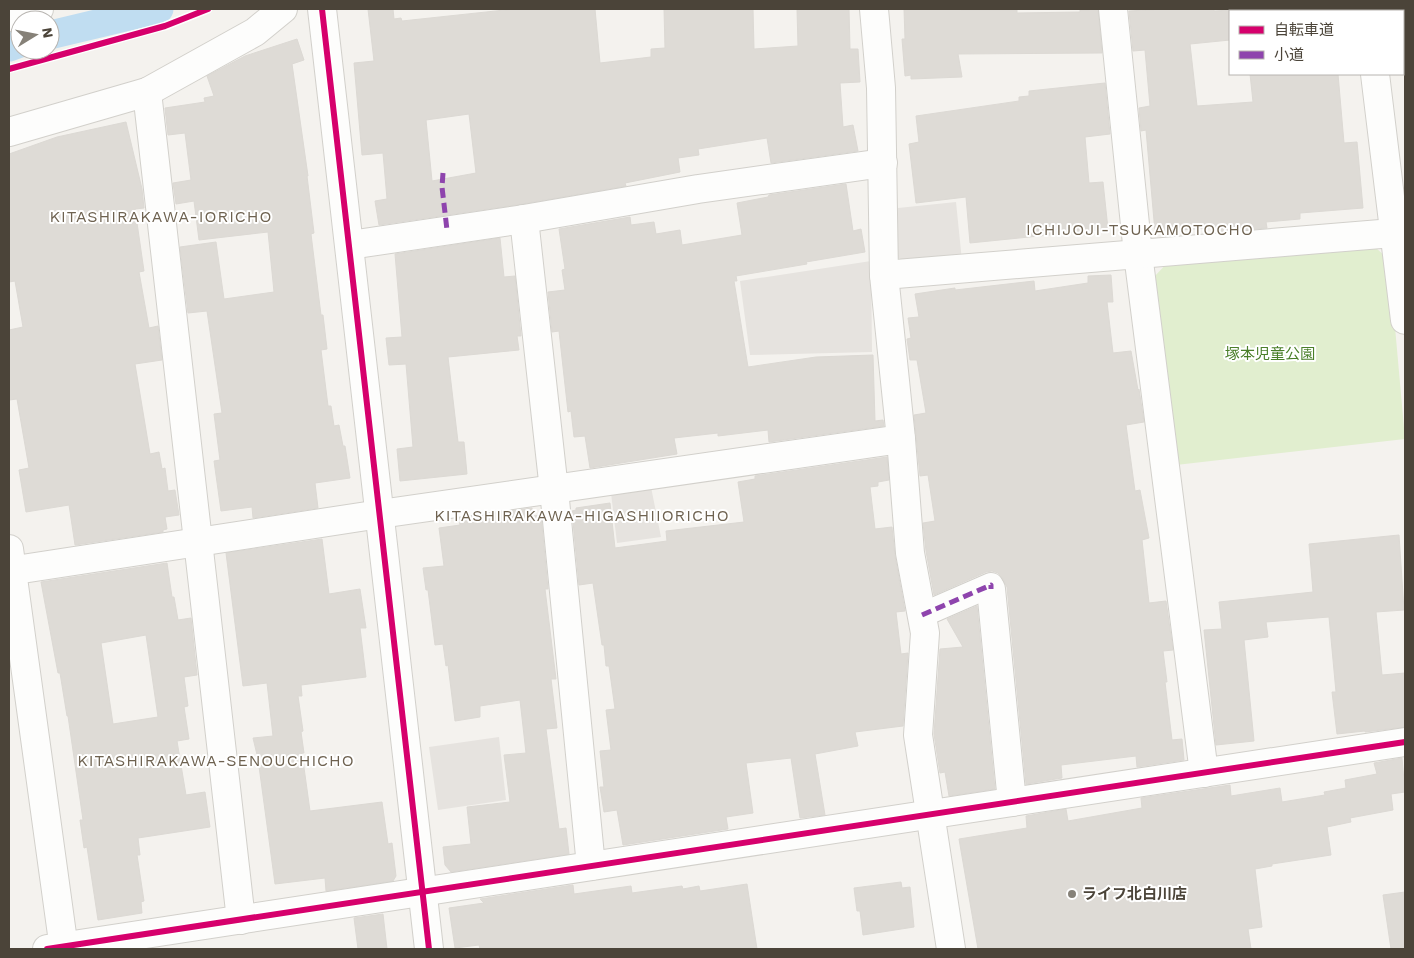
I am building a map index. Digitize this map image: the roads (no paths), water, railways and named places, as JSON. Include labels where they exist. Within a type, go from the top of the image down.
[{"type":"street","points":[[9,17],[39,9]]},
{"type":"street","points":[[9,132],[147,92],[255,32],[284,9]]},
{"type":"street","points":[[322,9],[429,949]]},
{"type":"street","points":[[874,9],[883,163],[884,275],[901,439],[910,553],[926,633],[918,735],[951,949]]},
{"type":"street","points":[[1113,9],[1138,254],[1204,773]]},
{"type":"street","points":[[1388,10],[1402,9]]},
{"type":"street","points":[[1375,75],[1400,232],[1405,320]]},
{"type":"street","points":[[147,92],[242,920]]},
{"type":"street","points":[[350,245],[524,219],[698,189],[883,163]]},
{"type":"street","points":[[524,219],[554,490],[591,866]]},
{"type":"street","points":[[884,275],[1400,232]]},
{"type":"street","points":[[901,439],[380,514],[198,543],[10,563],[58,948],[1405,742]]},
{"type":"street","points":[[922,616],[991,585],[1012,802]]},
{"type":"waterway","points":[[60,33],[159,9]]},
{"type":"place","name":"ライフ北白川店","points":[[1072,894]]},
{"type":"district","name":"KITASHIRAKAWA-IORICHO","points":[[161,216]]},
{"type":"district","name":"ICHIJOJI-TSUKAMOTOCHO","points":[[1140,229]]},
{"type":"district","name":"KITASHIRAKAWA-HIGASHIIORICHO","points":[[582,515]]},
{"type":"district","name":"KITASHIRAKAWA-SENOUCHICHO","points":[[216,760]]},
{"type":"park label","name":"塚本児童公園","points":[[1270,354]]}]
